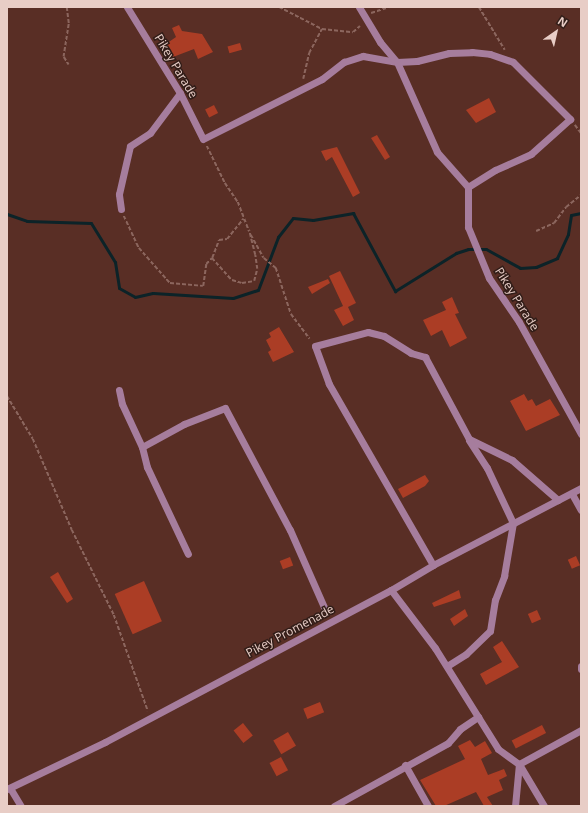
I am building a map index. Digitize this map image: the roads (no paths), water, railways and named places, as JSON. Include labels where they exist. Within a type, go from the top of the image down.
[{"type":"street","name":"Pikey Parade","points":[[127,7],[180,93],[203,139],[322,79],[344,62],[363,56],[397,62]]},
{"type":"street","points":[[359,7],[380,42],[397,62],[437,152],[468,187],[495,170],[531,154],[570,119],[512,62],[490,54],[472,52],[449,53],[417,61],[397,62]]},
{"type":"street","points":[[121,209],[119,194],[130,146],[150,133],[180,93]]},
{"type":"street","name":"Pikey Parade","points":[[468,187],[468,227],[489,278],[519,322],[581,434]]},
{"type":"street","points":[[433,565],[329,384],[315,346],[368,332],[384,336],[411,353],[425,357],[469,439],[487,468],[513,524],[504,576],[495,600],[490,631],[466,654],[447,666]]},
{"type":"street","points":[[119,390],[122,404],[142,447],[147,467],[188,554]]},
{"type":"street","points":[[142,447],[184,424],[225,408],[290,530],[324,607]]},
{"type":"street","points":[[469,439],[512,460],[534,476],[558,500]]},
{"type":"street","name":"Pikey Promenade","points":[[9,788],[150,717],[391,590],[433,565],[581,488]]},
{"type":"street","points":[[572,494],[581,510]]},
{"type":"street","points":[[391,590],[447,666],[498,748],[519,764],[544,806]]},
{"type":"street","points":[[334,806],[448,743],[460,729],[478,717]]},
{"type":"street","points":[[519,764],[581,730]]},
{"type":"street","points":[[515,806],[519,764]]},
{"type":"street","points":[[406,765],[428,806]]},
{"type":"street","points":[[9,788],[21,806]]},
{"type":"street","points":[[346,799],[350,806]]},
{"type":"waterway","points":[[7,214],[27,221],[91,223],[115,262],[119,288],[135,297],[153,293],[233,298],[258,290],[278,237],[293,218],[313,220],[353,213],[395,291],[456,253],[468,249],[486,249],[520,268],[536,267],[557,258],[568,234],[571,215],[581,213]]}]
